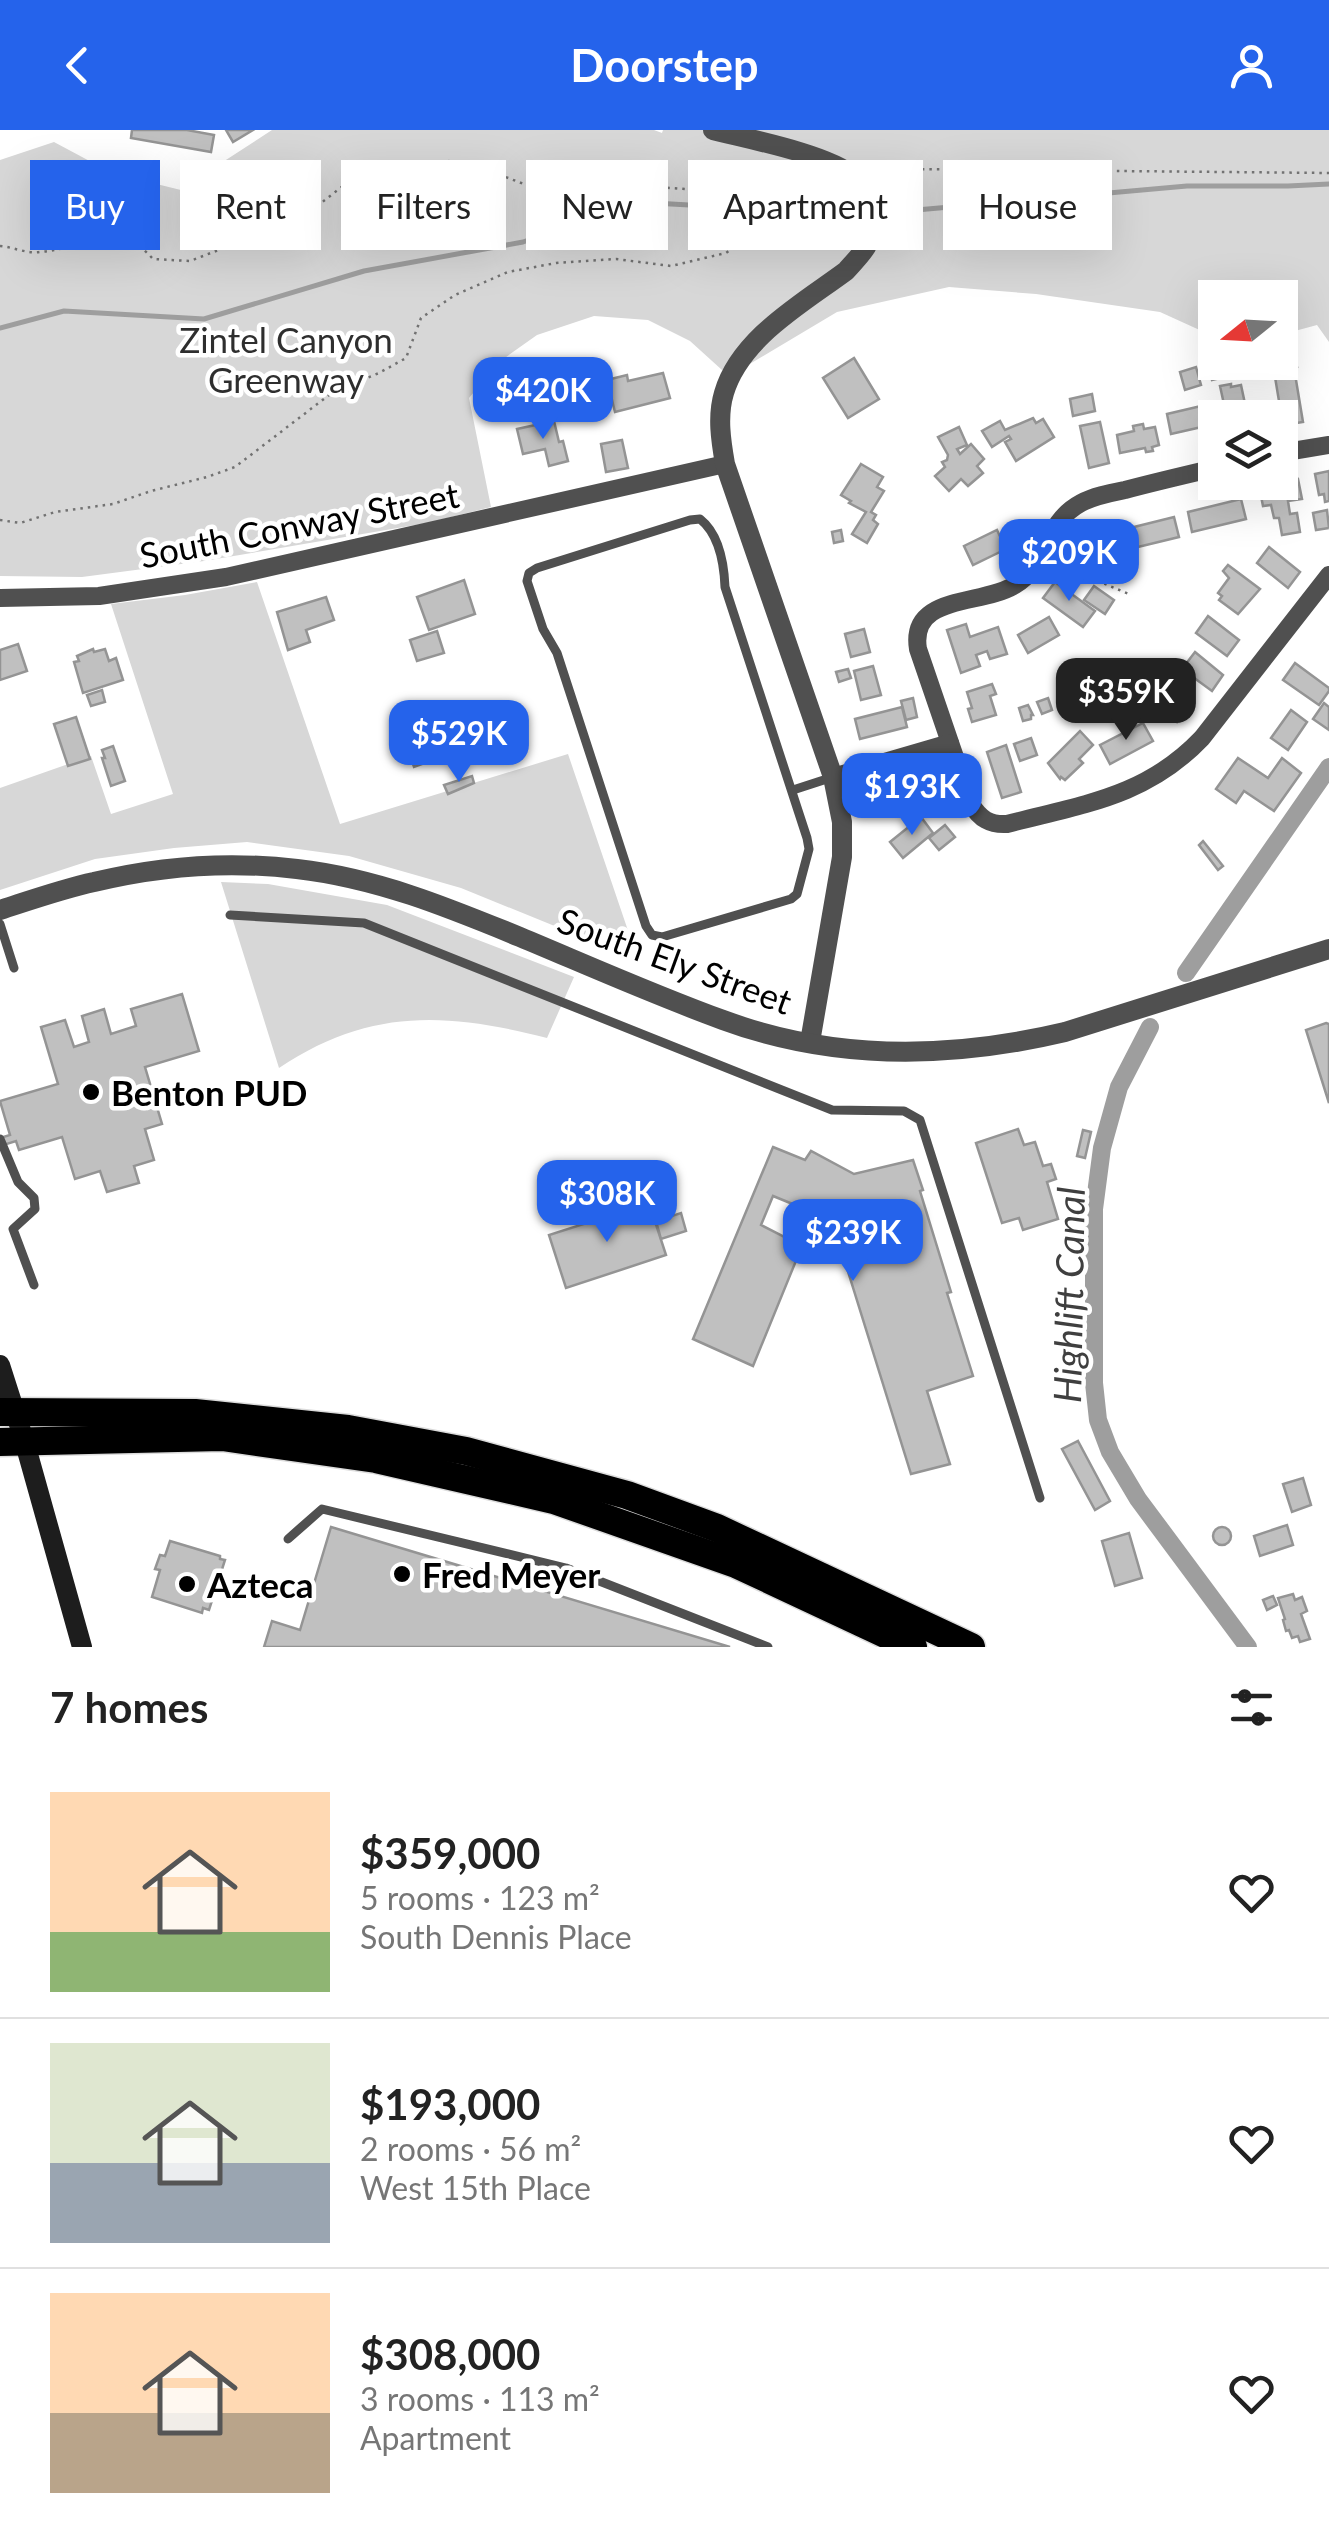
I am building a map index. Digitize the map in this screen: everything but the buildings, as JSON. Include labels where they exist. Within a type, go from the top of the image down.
[{"type":"highway","points":[[8,1412],[195,1413],[348,1429],[505,1461],[627,1495],[717,1528],[971,1647]]},
{"type":"highway","points":[[12,1441],[222,1437],[376,1459],[554,1500],[736,1564],[914,1647]]},
{"type":"main road","points":[[0,1364],[12,1441],[82,1647]]},
{"type":"street","points":[[713,130],[821,160]]},
{"type":"street","points":[[810,1042],[842,858],[842,822],[832,777],[725,464],[720,417],[723,396],[737,366],[758,340],[846,270],[863,250]]},
{"type":"street","points":[[1298,450],[1329,445]]},
{"type":"street","name":"South Conway Street","points":[[0,598],[99,596],[226,577],[725,464]]},
{"type":"street","points":[[1198,472],[1084,501],[1054,525],[1041,557],[1026,578],[999,593],[934,610],[920,622],[918,649],[971,804],[980,817],[997,825],[1007,824],[1110,796],[1145,783],[1175,764],[1202,738],[1329,575]]},
{"type":"street","points":[[832,777],[950,743]]},
{"type":"street","name":"South Ely Street","points":[[0,910],[140,873],[244,865],[298,869],[348,878],[438,904],[725,1021],[810,1042],[904,1053],[1021,1042],[1065,1032],[1329,949]]},
{"type":"lane","points":[[700,519],[710,527],[722,557],[725,586],[793,790],[809,850],[797,894],[673,935],[652,935],[556,653],[530,595],[529,573],[690,520],[700,519]]},
{"type":"lane","points":[[793,790],[832,777]]},
{"type":"lane","points":[[230,915],[364,922],[832,1110],[904,1111],[920,1120],[1040,1498]]},
{"type":"lane","points":[[0,924],[14,968]]},
{"type":"lane","points":[[0,1139],[18,1182],[36,1205],[27,1219],[13,1229]]},
{"type":"lane","points":[[0,1220],[13,1229],[34,1285]]},
{"type":"lane","points":[[288,1539],[322,1509],[566,1568],[768,1647]]},
{"type":"path","points":[[0,246],[37,253],[98,239],[125,238],[142,246],[153,259],[190,260],[302,218],[348,182],[366,174],[448,162],[480,167],[534,188],[559,187],[583,192],[619,184],[688,189]]},
{"type":"path","points":[[923,169],[1329,173]]},
{"type":"path","points":[[0,520],[20,522],[55,512],[113,504],[235,466],[333,392],[379,374],[406,358],[422,318],[455,295],[508,272],[556,263],[616,259],[670,266],[732,250]]},
{"type":"path","points":[[1041,557],[1131,595]]},
{"type":"green space","name":"Zintel Canyon Greenway","points":[[272,130],[1329,130],[1329,342],[1317,325],[1298,330],[1298,280],[1198,280],[1198,329],[1160,312],[1036,294],[949,287],[837,312],[748,365],[722,370],[690,341],[648,320],[594,316],[537,335],[499,362],[469,398],[491,507],[427,523],[204,561],[82,577],[0,576],[0,160],[54,142],[88,160],[30,160],[30,250],[160,250],[160,185],[180,190],[180,250],[321,250],[321,160],[226,160]]},
{"type":"green space","points":[[257,582],[340,824],[568,754],[638,960],[461,888],[349,856],[247,842],[95,859],[0,890],[0,788],[91,756],[111,814],[173,794],[111,604]]},
{"type":"green space","points":[[221,882],[268,884],[387,905],[574,977],[547,1038],[475,1023],[409,1021],[345,1034],[279,1068]]},
{"type":"waterway","points":[[923,209],[1187,186],[1329,184]]},
{"type":"waterway","points":[[0,328],[64,311],[204,319],[364,271],[523,242],[636,202],[688,205]]},
{"type":"waterway","name":"Highlift Canal","points":[[1186,973],[1329,767]]},
{"type":"waterway","name":"Highlift Canal","points":[[1150,1027],[1119,1087],[1102,1148],[1094,1209],[1094,1383],[1098,1420],[1110,1452],[1138,1499],[1248,1647]]},
{"type":"place","name":"Benton PUD","points":[[91,1092]]},
{"type":"place","name":"Fred Meyer","points":[[402,1574]]},
{"type":"place","name":"Azteca","points":[[187,1584]]}]
